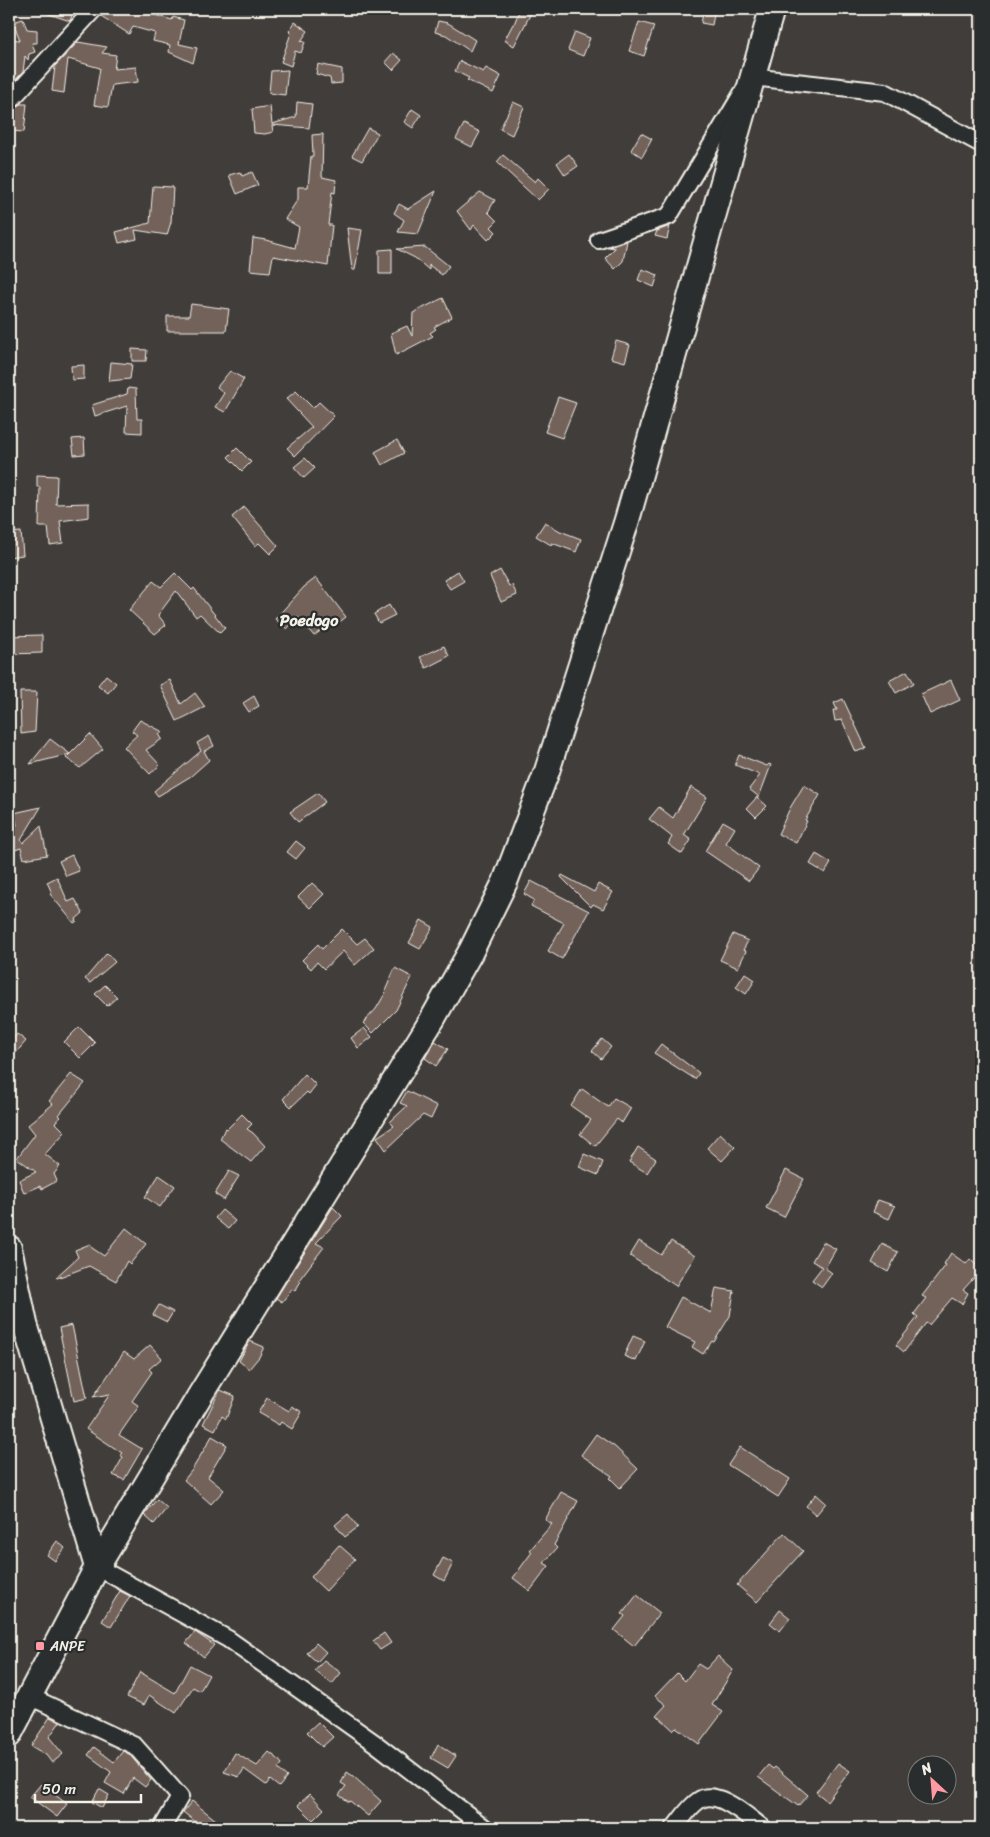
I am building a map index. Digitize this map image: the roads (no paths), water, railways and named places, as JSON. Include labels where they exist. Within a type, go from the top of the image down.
[{"type":"main road","points":[[9,1735],[97,1567],[202,1392],[432,1020],[472,951],[505,882],[547,771],[627,520],[772,9]]},
{"type":"main road","points":[[9,1248],[25,1324],[97,1567]]},
{"type":"street","points":[[9,102],[94,9]]},
{"type":"street","points":[[599,240],[669,216],[752,77],[885,92],[981,144]]},
{"type":"street","points":[[97,1567],[228,1639],[376,1744],[484,1828]]},
{"type":"street","points":[[29,1696],[136,1746],[180,1797],[162,1828]]},
{"type":"street","points":[[674,1828],[698,1801],[709,1797],[727,1802],[763,1828]]},
{"type":"place","name":"ANPE","points":[[40,1646]]},
{"type":"district","name":"Poedogo","points":[[309,620]]}]
